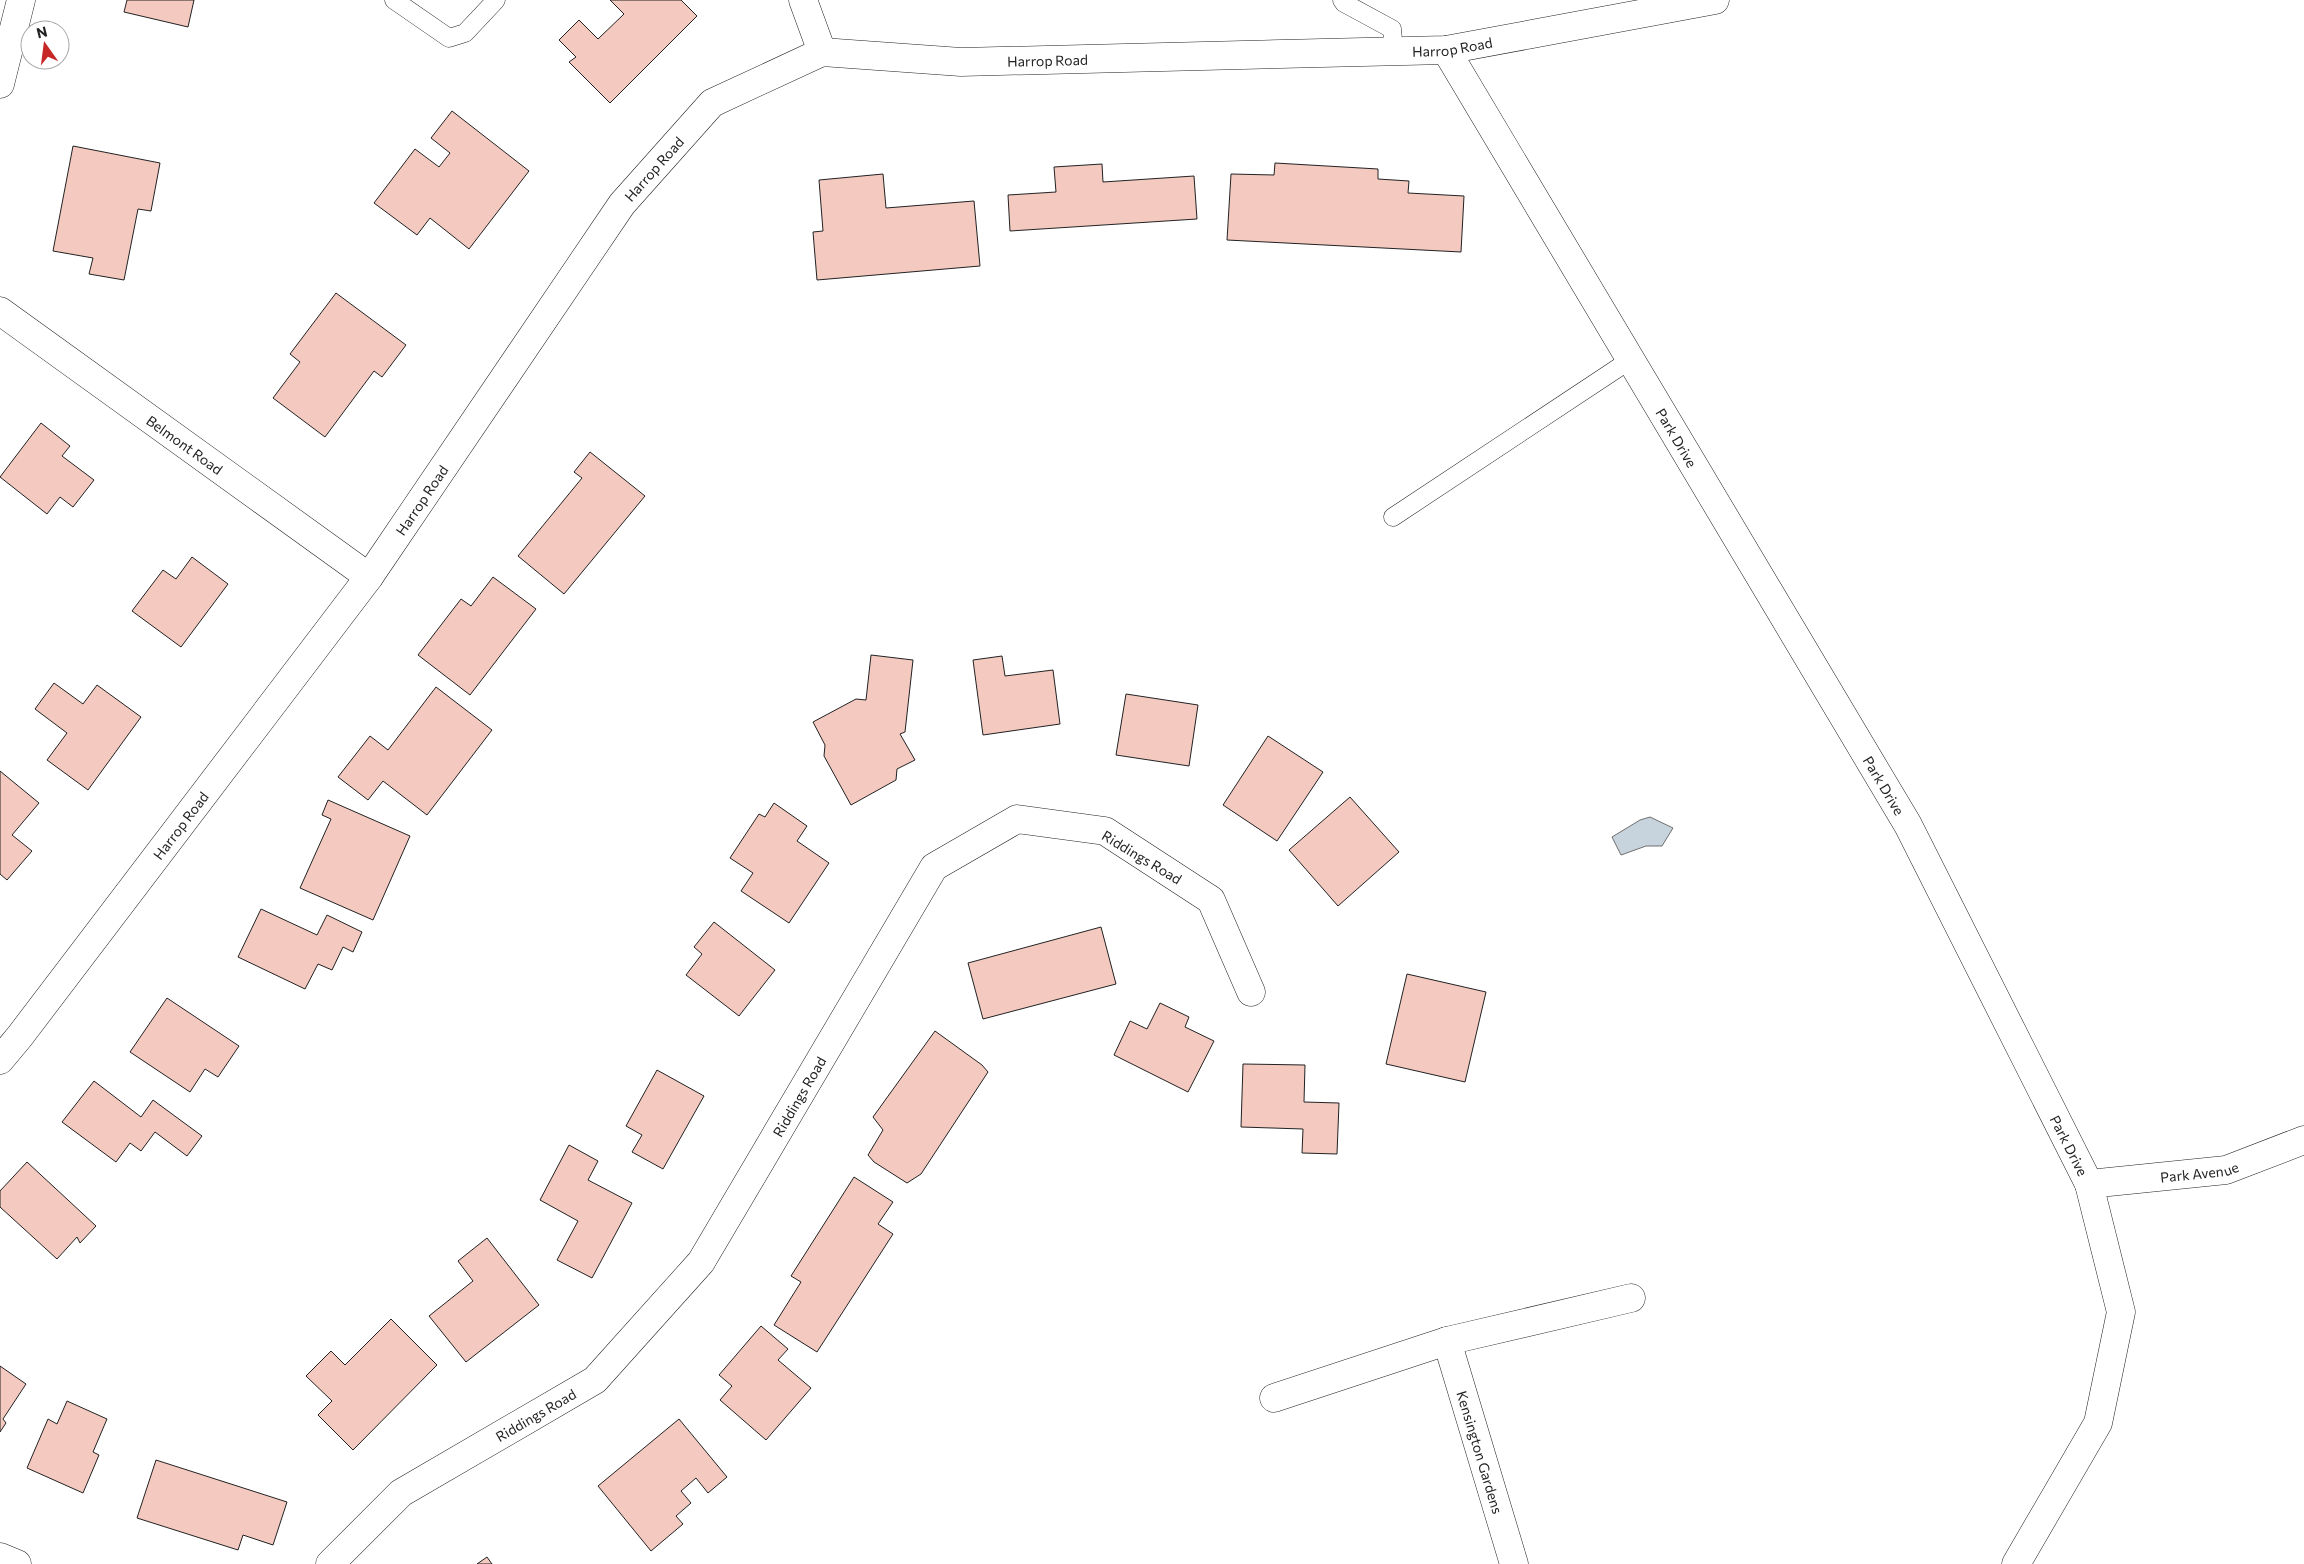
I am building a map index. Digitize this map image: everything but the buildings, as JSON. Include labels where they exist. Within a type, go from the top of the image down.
[{"type":"street","points":[[0,84],[21,0]]},
{"type":"street","points":[[803,0],[822,52]]},
{"type":"street","name":"Harrop Road","points":[[0,1060],[369,577],[622,204],[712,103],[822,52],[961,62],[1446,50],[1715,0]]},
{"type":"street","name":"Park Drive","points":[[1446,50],[1908,825],[2089,1184],[2121,1312],[2098,1423],[2016,1564]]},
{"type":"street","name":"Belmont Road","points":[[0,311],[369,577]]},
{"type":"street","name":"Riddings Road","points":[[330,1564],[401,1493],[594,1380],[701,1262],[934,867],[1017,819],[1105,831],[1211,900],[1251,992]]},
{"type":"street","name":"Park Avenue","points":[[2089,1184],[2226,1170],[2304,1140]]},
{"type":"street","points":[[1274,1398],[1447,1341],[1631,1298]]},
{"type":"street","name":"Kensington Gardens","points":[[1447,1341],[1514,1564]]},
{"type":"street","points":[[0,1557],[17,1564]]},
{"type":"lane","points":[[394,0],[448,38],[465,33],[496,0]]},
{"type":"lane","points":[[1342,0],[1344,3],[1392,29],[1394,51]]},
{"type":"lane","points":[[1393,517],[1630,360]]},
{"type":"shaded area","points":[[1650,817],[1673,828],[1662,846],[1646,846],[1621,855],[1612,837],[1640,820]]}]
